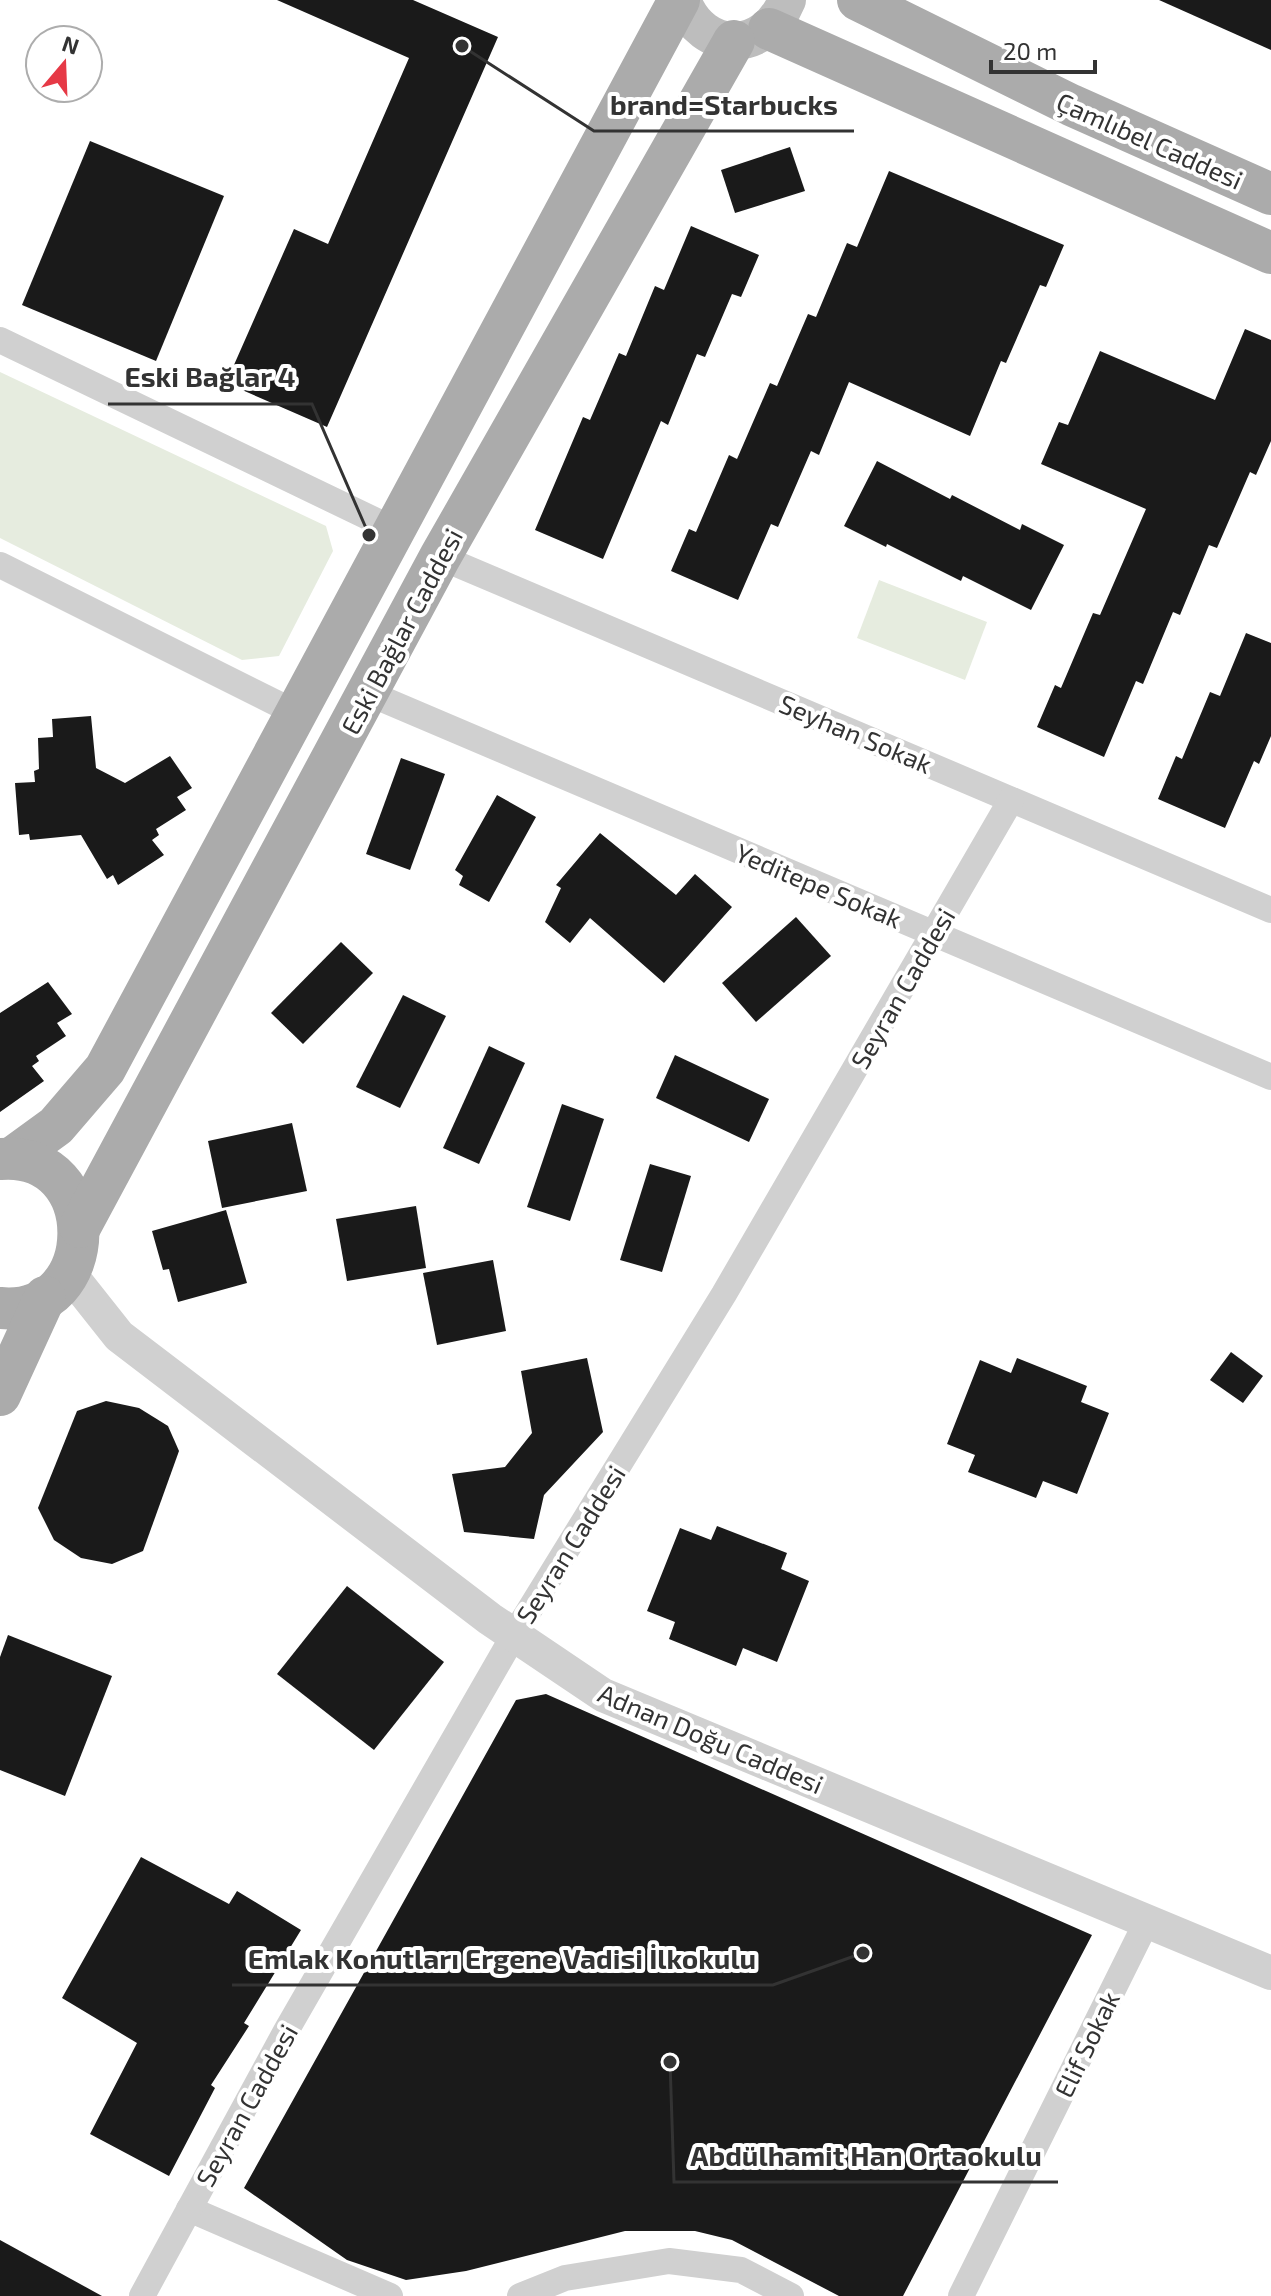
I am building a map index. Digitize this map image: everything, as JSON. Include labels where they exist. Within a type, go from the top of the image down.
[{"type":"main road","points":[[680,0],[700,29],[716,38],[763,24],[1271,253]]},
{"type":"main road","name":"Eski Bağlar Caddesi","points":[[6,1158],[56,1126],[105,1069],[680,0]]},
{"type":"main road","name":"Çamlıbel Caddesi","points":[[858,0],[1071,105],[1271,194]]},
{"type":"main road","name":"Eski Bağlar Caddesi","points":[[80,1227],[440,557],[763,24]]},
{"type":"main road","points":[[0,1395],[57,1285],[79,1251],[80,1227],[74,1202],[59,1180],[37,1165],[6,1158]]},
{"type":"main road","points":[[0,1308],[28,1305],[57,1285]]},
{"type":"street","points":[[0,340],[395,530]]},
{"type":"street","name":"Seyhan Sokak","points":[[440,557],[1271,910]]},
{"type":"street","points":[[0,565],[296,713]]},
{"type":"street","name":"Yeditepe Sokak","points":[[368,693],[1271,1077]]},
{"type":"street","name":"Seyran Caddesi","points":[[142,2296],[286,2031],[514,1635],[724,1294],[1011,800]]},
{"type":"street","name":"Adnan Doğu Caddesi","points":[[57,1285],[119,1336],[490,1619],[603,1695],[1271,1973]]},
{"type":"street","name":"Elif Sokak","points":[[961,2296],[1147,1921]]},
{"type":"street","points":[[189,2209],[390,2296]]},
{"type":"street","points":[[520,2296],[565,2278],[669,2261],[741,2270],[791,2296]]},
{"type":"shaded area","points":[[0,372],[326,526],[333,551],[279,656],[242,660],[0,538]]},
{"type":"shaded area","points":[[879,580],[987,622],[965,680],[857,638]]},
{"type":"building","points":[[277,0],[413,0],[498,37],[327,427],[226,383],[294,229],[328,244],[409,58]]},
{"type":"building","points":[[1159,0],[1271,0],[1271,50]]},
{"type":"building","points":[[90,141],[224,196],[156,361],[22,305]]},
{"type":"building","points":[[790,147],[805,191],[735,213],[721,170]]},
{"type":"building","points":[[889,171],[1064,245],[1046,287],[1040,285],[1006,363],[1001,361],[970,436],[849,382],[819,455],[811,451],[778,527],[771,524],[738,600],[671,571],[689,529],[696,532],[729,455],[737,459],[770,383],[777,386],[808,314],[816,317],[847,243],[857,247]]},
{"type":"building","points":[[691,226],[759,255],[741,297],[732,294],[705,357],[697,354],[668,425],[661,421],[603,559],[535,530],[583,417],[590,420],[619,353],[626,356],[655,286],[664,290]]},
{"type":"building","points":[[1245,329],[1271,340],[1271,441],[1256,475],[1250,472],[1217,548],[1209,545],[1180,615],[1173,612],[1143,684],[1136,681],[1104,757],[1037,727],[1055,685],[1061,688],[1093,613],[1100,615],[1146,509],[1041,464],[1059,422],[1068,425],[1100,351],[1215,400]]},
{"type":"building","points":[[877,461],[950,499],[952,495],[1020,530],[1022,524],[1064,545],[1031,610],[963,576],[961,581],[844,526]]},
{"type":"building","points":[[1246,633],[1271,643],[1271,736],[1259,764],[1254,761],[1225,828],[1158,799],[1176,756],[1182,759],[1210,692],[1220,696]]},
{"type":"building","points":[[91,716],[96,768],[125,783],[170,756],[192,788],[177,797],[186,810],[156,829],[159,835],[152,840],[164,855],[118,885],[113,875],[107,879],[81,835],[30,840],[29,834],[19,835],[15,783],[35,782],[34,771],[39,769],[38,738],[53,737],[52,719]]},
{"type":"building","points":[[401,758],[445,774],[410,870],[366,854]]},
{"type":"building","points":[[497,795],[536,817],[489,902],[459,885],[463,876],[455,870]]},
{"type":"building","points":[[600,833],[676,895],[695,874],[732,907],[664,983],[590,918],[570,943],[545,922],[561,888],[556,885]]},
{"type":"building","points":[[796,917],[831,956],[756,1022],[722,983]]},
{"type":"building","points":[[341,942],[373,973],[303,1044],[271,1013]]},
{"type":"building","points":[[48,982],[72,1014],[57,1023],[66,1036],[36,1056],[39,1061],[32,1066],[44,1081],[0,1112],[0,1013]]},
{"type":"building","points":[[403,995],[446,1016],[400,1108],[356,1087]]},
{"type":"building","points":[[489,1046],[525,1063],[479,1164],[443,1148]]},
{"type":"building","points":[[675,1055],[769,1099],[749,1142],[656,1098]]},
{"type":"building","points":[[562,1104],[604,1119],[570,1221],[527,1207]]},
{"type":"building","points":[[292,1123],[307,1191],[222,1208],[208,1141]]},
{"type":"building","points":[[650,1164],[691,1176],[662,1272],[620,1260]]},
{"type":"building","points":[[416,1206],[426,1268],[347,1281],[336,1219]]},
{"type":"building","points":[[226,1210],[247,1283],[178,1302],[169,1269],[163,1270],[152,1231]]},
{"type":"building","points":[[493,1260],[506,1331],[437,1345],[423,1273]]},
{"type":"building","points":[[1231,1352],[1263,1376],[1243,1403],[1210,1380]]},
{"type":"building","points":[[587,1358],[603,1432],[544,1495],[534,1539],[464,1532],[452,1474],[505,1467],[532,1433],[521,1371]]},
{"type":"building","points":[[1017,1358],[1087,1386],[1081,1402],[1109,1413],[1077,1494],[1043,1481],[1036,1498],[968,1472],[975,1455],[947,1444],[980,1360],[1011,1373]]},
{"type":"building","points":[[106,1401],[139,1408],[168,1426],[179,1451],[143,1551],[112,1564],[81,1558],[54,1540],[38,1508],[77,1411]]},
{"type":"building","points":[[717,1526],[787,1553],[781,1569],[809,1581],[777,1662],[743,1648],[736,1666],[669,1639],[675,1622],[647,1611],[680,1528],[711,1540]]},
{"type":"building","points":[[347,1586],[444,1662],[374,1750],[277,1674]]},
{"type":"building","points":[[8,1635],[112,1676],[65,1796],[0,1770],[0,1657]]},
{"type":"building","points":[[546,1694],[1092,1935],[903,2296],[839,2296],[732,2240],[695,2231],[625,2231],[466,2271],[406,2280],[347,2260],[244,2188],[516,1700]]},
{"type":"building","points":[[141,1857],[229,1904],[237,1891],[301,1930],[244,2023],[249,2026],[211,2085],[215,2088],[169,2176],[90,2134],[137,2043],[62,1998]]},
{"type":"building","points":[[0,2240],[102,2296],[0,2296]]},
{"type":"place","name":"brand=Starbucks","points":[[462,46]]},
{"type":"place","name":"Eski Bağlar 4","points":[[369,535]]},
{"type":"place","name":"Emlak Konutları Ergene Vadisi İlkokulu","points":[[863,1953]]},
{"type":"place","name":"Abdülhamit Han Ortaokulu","points":[[670,2062]]}]
